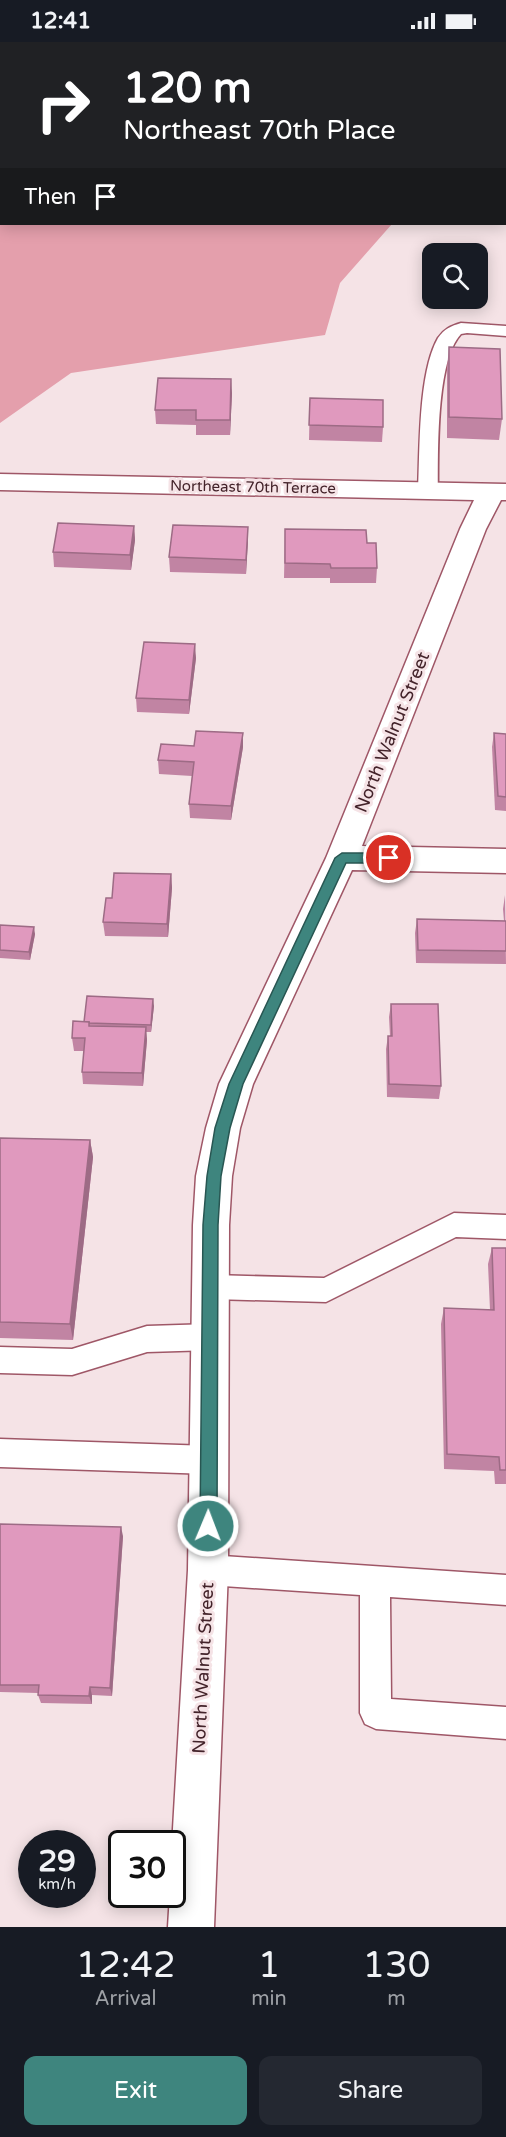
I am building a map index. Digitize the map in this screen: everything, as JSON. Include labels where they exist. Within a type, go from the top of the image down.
[{"type":"street","name":"Northeast 70th Terrace","points":[[0,482],[499,493]]},
{"type":"street","name":"North Walnut Street","points":[[191,1927],[208,1570],[211,1225],[214,1176],[223,1128],[236,1084],[342,858],[469,540],[499,493]]},
{"type":"street","points":[[342,858],[506,861]]},
{"type":"lane","points":[[428,491],[435,374],[445,338],[455,330],[506,331]]},
{"type":"lane","points":[[212,1287],[326,1290],[454,1225],[506,1227]]},
{"type":"lane","points":[[0,1360],[72,1362],[147,1339],[211,1337]]},
{"type":"lane","points":[[0,1453],[210,1460]]},
{"type":"lane","points":[[208,1570],[506,1590]]},
{"type":"lane","points":[[375,1581],[376,1713],[506,1723]]},
{"type":"shaded area","points":[[0,225],[391,225],[340,283],[325,335],[71,373],[0,423]]},
{"type":"building","points":[[449,347],[500,349],[502,419],[449,417]]},
{"type":"building","points":[[158,378],[231,379],[230,420],[196,420],[196,410],[155,410]]},
{"type":"building","points":[[310,398],[383,400],[383,427],[309,425]]},
{"type":"building","points":[[58,523],[134,526],[130,555],[53,552]]},
{"type":"building","points":[[173,525],[248,527],[246,560],[169,557]]},
{"type":"building","points":[[285,529],[366,530],[367,543],[376,543],[377,568],[331,568],[330,564],[285,563]]},
{"type":"building","points":[[144,642],[195,644],[189,700],[136,698]]},
{"type":"building","points":[[196,731],[243,733],[231,806],[189,804],[194,762],[158,760],[161,744],[194,746]]},
{"type":"building","points":[[494,733],[506,734],[506,797],[498,796]]},
{"type":"building","points":[[114,873],[171,874],[167,924],[103,922],[106,898],[112,898]]},
{"type":"building","points":[[417,919],[506,921],[506,951],[418,950]]},
{"type":"building","points":[[0,925],[34,927],[29,952],[0,950]]},
{"type":"building","points":[[87,996],[153,999],[151,1025],[84,1022]]},
{"type":"building","points":[[391,1004],[438,1004],[441,1086],[389,1084],[388,1036],[392,1036]]},
{"type":"building","points":[[73,1021],[89,1022],[89,1026],[146,1027],[142,1073],[82,1072],[85,1038],[72,1038]]},
{"type":"building","points":[[0,1138],[90,1140],[70,1324],[0,1322]]},
{"type":"building","points":[[492,1248],[506,1248],[506,1470],[500,1470],[499,1457],[447,1454],[444,1308],[494,1310]]},
{"type":"building","points":[[0,1524],[121,1527],[110,1688],[90,1687],[89,1696],[38,1695],[39,1685],[0,1685]]},
{"type":"route","points":[[208,1526],[211,1225],[214,1176],[223,1128],[236,1084],[342,858],[389,858]]}]
